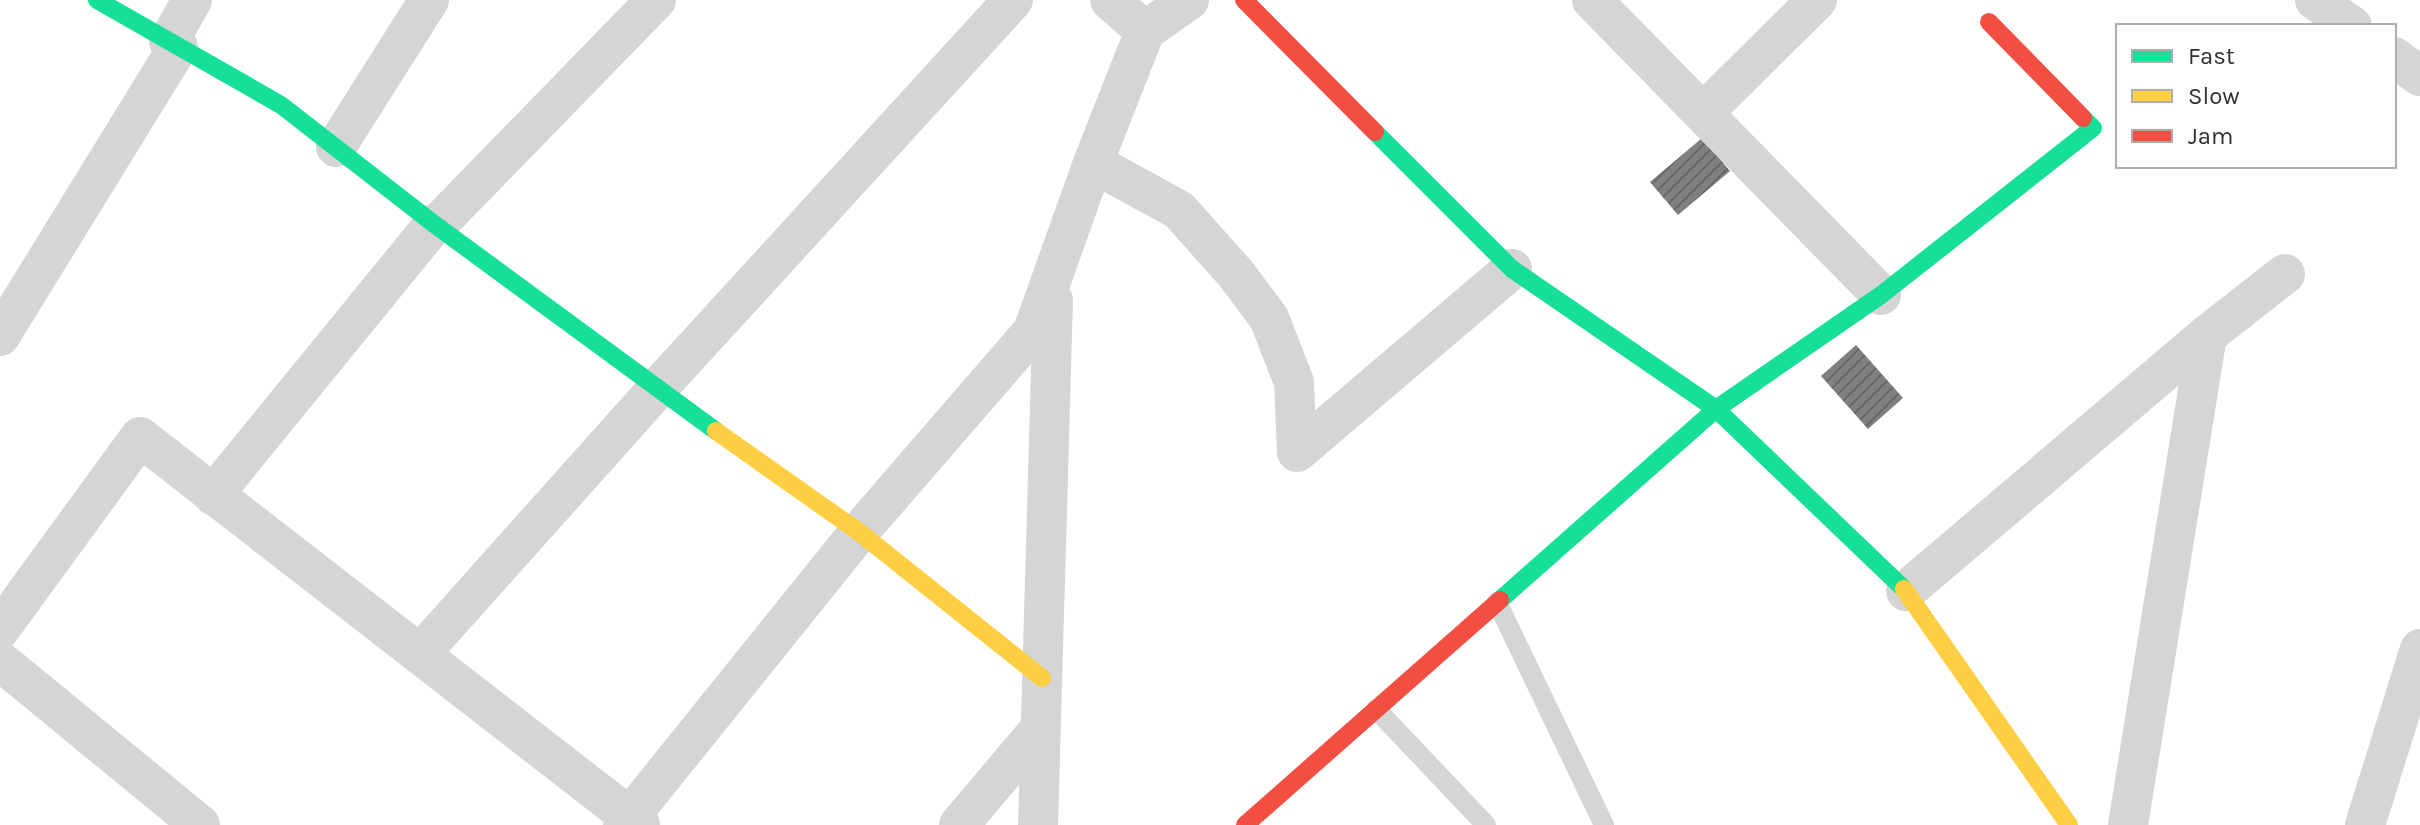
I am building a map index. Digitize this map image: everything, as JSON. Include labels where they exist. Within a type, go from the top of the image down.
[{"type":"street","points":[[97,0],[281,105],[657,389],[859,532],[1042,678]]},
{"type":"street","points":[[0,336],[174,44],[192,0]]},
{"type":"street","points":[[336,147],[429,0]]},
{"type":"street","points":[[213,495],[435,224],[656,0]]},
{"type":"street","points":[[420,654],[657,389],[1013,0]]},
{"type":"street","points":[[1110,0],[1145,31]]},
{"type":"street","points":[[0,629],[140,437],[631,822],[859,532],[1033,331],[1093,163],[1145,31],[1189,0]]},
{"type":"street","points":[[1244,0],[1512,269],[1716,409],[1906,591],[2069,825]]},
{"type":"street","points":[[1592,0],[1881,295]]},
{"type":"street","points":[[1703,113],[1817,0]]},
{"type":"street","points":[[1245,825],[1716,409],[1881,295],[2093,128],[1989,22]]},
{"type":"street","points":[[2396,58],[2420,76]]},
{"type":"street","points":[[1093,163],[1179,210],[1236,274],[1269,318],[1294,382],[1297,452],[1512,269]]},
{"type":"street","points":[[1038,825],[1054,272]]},
{"type":"street","points":[[1906,591],[2207,335],[2285,274]]},
{"type":"street","points":[[2128,825],[2207,335]]},
{"type":"street","points":[[2365,825],[2420,649]]},
{"type":"street","points":[[0,661],[200,825]]},
{"type":"street","points":[[959,825],[1040,729]]},
{"type":"lane","points":[[1497,602],[1604,825]]},
{"type":"lane","points":[[1376,709],[1486,825]]},
{"type":"building","points":[[1702,138],[1730,171],[1678,215],[1650,182]]},
{"type":"building","points":[[1856,345],[1903,398],[1868,429],[1821,376]]},
{"type":"traffic: fast","points":[[97,0],[281,105],[434,224],[716,431]]},
{"type":"traffic: fast","points":[[1500,600],[1716,409],[1881,295],[2093,128],[2083,118]]},
{"type":"traffic: fast","points":[[1375,132],[1512,269],[1716,409],[1904,589]]},
{"type":"traffic: slow","points":[[716,431],[859,532],[1042,678]]},
{"type":"traffic: slow","points":[[1904,589],[2069,825]]},
{"type":"traffic: jam","points":[[1244,0],[1375,132]]},
{"type":"traffic: jam","points":[[1989,22],[2083,118]]},
{"type":"traffic: jam","points":[[1245,825],[1500,600]]}]
